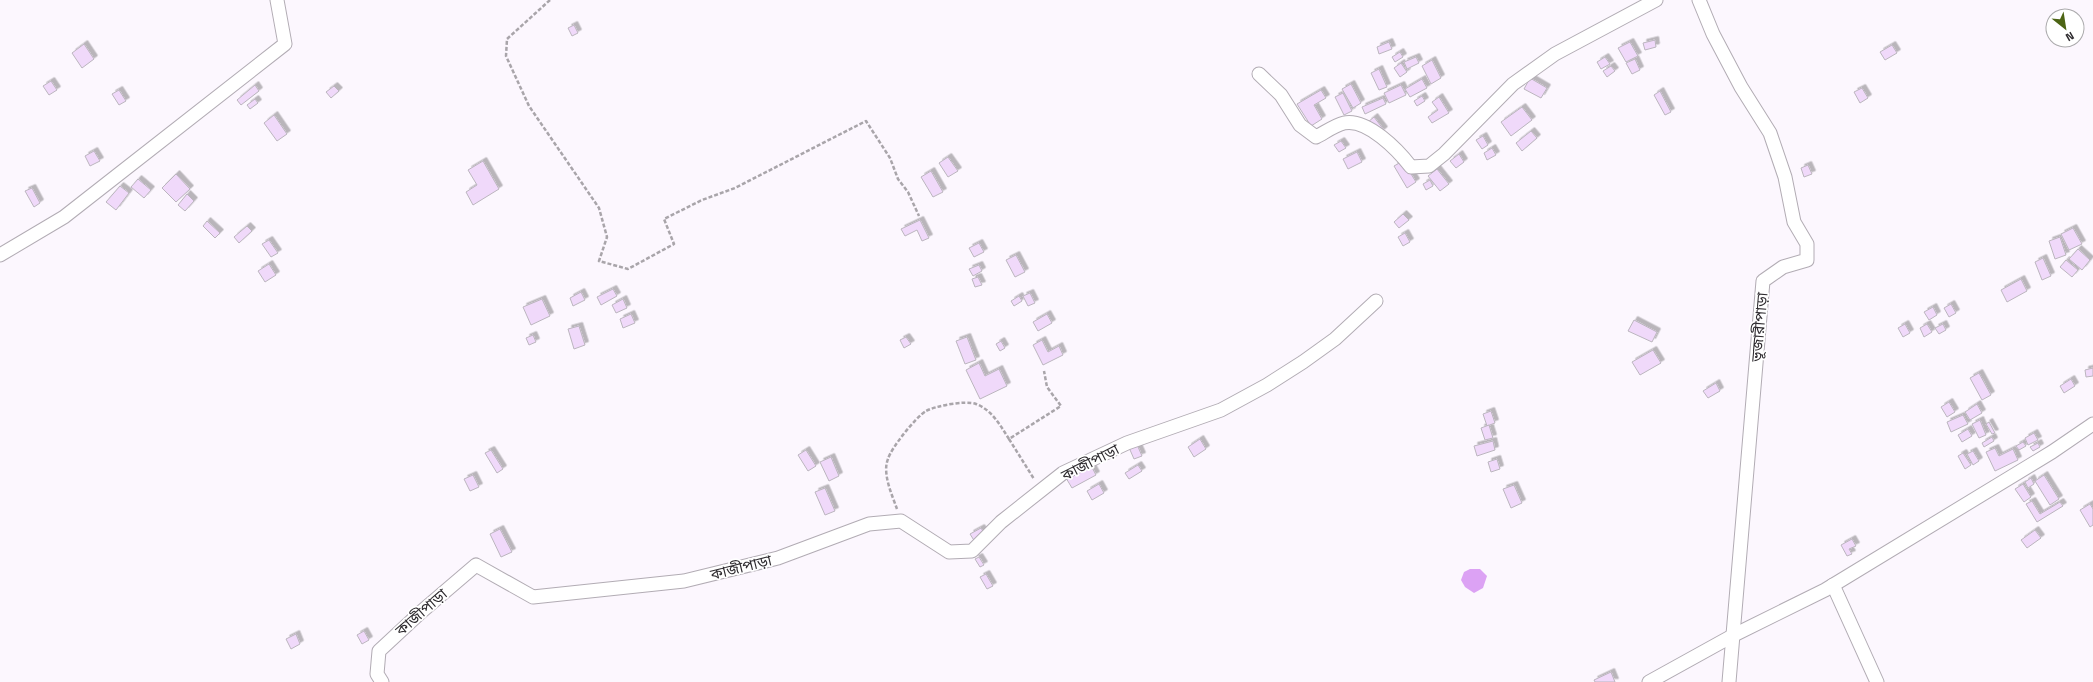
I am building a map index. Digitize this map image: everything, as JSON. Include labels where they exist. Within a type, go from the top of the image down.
[{"type":"street","points":[[0,256],[64,217],[285,44],[277,0]]},
{"type":"street","points":[[1259,74],[1281,95],[1300,125],[1316,137],[1343,123],[1362,124],[1398,150],[1411,167],[1429,166],[1444,154],[1513,84],[1555,54],[1656,0]]},
{"type":"street","name":"ভূজারীপাড়া","points":[[1700,0],[1713,34],[1738,80],[1770,133],[1785,177],[1794,222],[1807,244],[1807,260],[1783,267],[1763,281],[1756,344],[1754,402],[1736,590],[1734,635],[1729,682]]},
{"type":"street","name":"কাজীপাড়া","points":[[382,682],[377,674],[379,651],[421,612],[476,565],[533,597],[684,581],[778,558],[869,524],[901,520],[949,552],[972,550],[1001,522],[1063,473],[1127,443],[1221,410],[1267,385],[1335,339],[1376,301]]},
{"type":"street","points":[[1649,682],[1734,635],[1832,585],[2052,452],[2093,424]]},
{"type":"street","points":[[1832,585],[1877,682]]},
{"type":"path","points":[[550,0],[507,39],[506,56],[529,106],[599,208],[606,237],[599,261],[628,269],[674,244],[664,219],[735,188],[866,120],[890,158],[898,179],[908,192],[919,216]]},
{"type":"path","points":[[1009,439],[1061,406],[1047,387],[1044,372]]},
{"type":"path","points":[[901,520],[887,481],[887,459],[900,438],[926,411],[957,402],[975,403],[991,413],[1041,490]]},
{"type":"shaded area","points":[[1470,569],[1480,569],[1487,576],[1483,588],[1474,593],[1465,587],[1461,580],[1464,572]]},
{"type":"building","points":[[574,25],[578,33],[572,36],[568,28]]},
{"type":"building","points":[[1655,40],[1656,47],[1645,50],[1643,43]]},
{"type":"building","points":[[1389,42],[1392,49],[1379,54],[1377,47]]},
{"type":"building","points":[[1630,42],[1638,56],[1626,62],[1618,48]]},
{"type":"building","points":[[84,44],[94,59],[82,68],[72,53]]},
{"type":"building","points":[[1892,45],[1897,53],[1885,60],[1880,52]]},
{"type":"building","points":[[1400,52],[1403,57],[1395,62],[1392,57]]},
{"type":"building","points":[[1416,57],[1419,63],[1407,69],[1404,62]]},
{"type":"building","points":[[1605,57],[1610,64],[1601,69],[1597,62]]},
{"type":"building","points":[[1635,59],[1640,70],[1632,74],[1626,63]]},
{"type":"building","points":[[1432,60],[1441,78],[1431,84],[1422,66]]},
{"type":"building","points":[[1401,63],[1407,72],[1400,77],[1394,68]]},
{"type":"building","points":[[1611,66],[1615,71],[1607,77],[1603,71]]},
{"type":"building","points":[[1379,69],[1387,87],[1379,90],[1371,73]]},
{"type":"building","points":[[1530,78],[1547,88],[1541,98],[1524,89]]},
{"type":"building","points":[[1422,79],[1427,88],[1410,97],[1405,89]]},
{"type":"building","points":[[51,81],[57,90],[49,95],[43,86]]},
{"type":"building","points":[[1351,84],[1361,103],[1353,108],[1342,89]]},
{"type":"building","points":[[255,85],[259,91],[241,105],[237,100]]},
{"type":"building","points":[[1401,85],[1406,95],[1389,103],[1384,93]]},
{"type":"building","points":[[334,86],[339,91],[331,98],[326,92]]},
{"type":"building","points":[[1862,88],[1868,98],[1860,103],[1854,92]]},
{"type":"building","points":[[119,90],[126,101],[119,105],[112,94]]},
{"type":"building","points":[[1321,90],[1326,98],[1314,105],[1322,119],[1311,126],[1297,104]]},
{"type":"building","points":[[1660,91],[1671,112],[1665,115],[1654,95]]},
{"type":"building","points":[[1343,93],[1352,111],[1344,115],[1335,97]]},
{"type":"building","points":[[1422,96],[1425,101],[1417,106],[1414,101]]},
{"type":"building","points":[[1439,97],[1449,113],[1432,123],[1428,117],[1438,110],[1432,102]]},
{"type":"building","points":[[1383,98],[1386,104],[1365,114],[1362,107]]},
{"type":"building","points":[[255,99],[258,103],[250,109],[247,105]]},
{"type":"building","points":[[1522,107],[1532,120],[1511,136],[1501,122]]},
{"type":"building","points":[[274,115],[287,134],[277,141],[264,123]]},
{"type":"building","points":[[1374,117],[1384,130],[1378,135],[1368,122]]},
{"type":"building","points":[[1531,131],[1537,138],[1522,151],[1516,143]]},
{"type":"building","points":[[1483,136],[1488,145],[1482,149],[1476,140]]},
{"type":"building","points":[[1341,141],[1346,148],[1339,152],[1334,145]]},
{"type":"building","points":[[1492,148],[1496,155],[1487,160],[1484,153]]},
{"type":"building","points":[[94,151],[100,161],[90,166],[85,156]]},
{"type":"building","points":[[1357,152],[1362,162],[1348,169],[1343,159]]},
{"type":"building","points":[[1459,154],[1464,162],[1456,168],[1450,161]]},
{"type":"building","points":[[948,157],[958,171],[948,177],[939,163]]},
{"type":"building","points":[[483,161],[499,189],[473,205],[466,192],[477,185],[468,170]]},
{"type":"building","points":[[1403,161],[1416,182],[1407,188],[1394,166]]},
{"type":"building","points":[[1808,165],[1812,174],[1804,177],[1801,168]]},
{"type":"building","points":[[1437,169],[1449,184],[1440,191],[1428,176]]},
{"type":"building","points":[[931,171],[943,192],[933,197],[921,177]]},
{"type":"building","points":[[176,174],[190,189],[176,202],[162,188]]},
{"type":"building","points":[[138,179],[151,190],[144,198],[131,187]]},
{"type":"building","points":[[1430,180],[1433,186],[1426,190],[1423,184]]},
{"type":"building","points":[[120,186],[129,193],[116,210],[106,202]]},
{"type":"building","points":[[32,188],[40,203],[34,207],[25,191]]},
{"type":"building","points":[[187,194],[194,201],[185,211],[178,205]]},
{"type":"building","points":[[1403,214],[1409,220],[1399,228],[1394,222]]},
{"type":"building","points":[[920,220],[929,238],[922,241],[917,230],[905,236],[901,229]]},
{"type":"building","points":[[207,221],[220,233],[215,238],[203,226]]},
{"type":"building","points":[[247,226],[252,231],[239,243],[234,237]]},
{"type":"building","points":[[2073,228],[2082,244],[2069,250],[2061,234]]},
{"type":"building","points":[[1405,233],[1410,242],[1403,246],[1398,237]]},
{"type":"building","points":[[2060,237],[2066,255],[2055,259],[2049,241]]},
{"type":"building","points":[[269,240],[278,253],[271,257],[262,244]]},
{"type":"building","points":[[979,243],[984,252],[974,257],[969,248]]},
{"type":"building","points":[[2078,249],[2090,260],[2082,270],[2069,259]]},
{"type":"building","points":[[1016,255],[1025,272],[1015,277],[1006,260]]},
{"type":"building","points":[[2043,258],[2051,276],[2042,280],[2035,262]]},
{"type":"building","points":[[2066,260],[2078,270],[2072,277],[2060,267]]},
{"type":"building","points":[[269,264],[276,275],[265,282],[258,271]]},
{"type":"building","points":[[979,265],[982,271],[973,276],[969,269]]},
{"type":"building","points":[[978,277],[982,285],[975,287],[972,279]]},
{"type":"building","points":[[2021,279],[2027,291],[2007,302],[2001,290]]},
{"type":"building","points":[[613,289],[617,296],[601,305],[597,297]]},
{"type":"building","points":[[581,292],[585,300],[573,306],[570,298]]},
{"type":"building","points":[[1030,293],[1035,303],[1028,306],[1023,296]]},
{"type":"building","points":[[1019,296],[1022,301],[1014,306],[1011,301]]},
{"type":"building","points":[[542,299],[550,316],[531,325],[523,307]]},
{"type":"building","points":[[623,299],[627,308],[616,313],[612,305]]},
{"type":"building","points":[[1951,304],[1956,313],[1949,317],[1944,308]]},
{"type":"building","points":[[1933,307],[1937,315],[1929,320],[1924,312]]},
{"type":"building","points":[[631,314],[635,323],[623,328],[620,319]]},
{"type":"building","points":[[1047,314],[1052,323],[1038,331],[1033,322]]},
{"type":"building","points":[[1634,320],[1657,332],[1652,342],[1628,331]]},
{"type":"building","points":[[1905,324],[1910,333],[1903,337],[1898,328]]},
{"type":"building","points":[[1927,324],[1932,332],[1924,337],[1920,328]]},
{"type":"building","points":[[1943,324],[1946,330],[1939,334],[1935,328]]},
{"type":"building","points":[[579,326],[585,345],[574,349],[568,329]]},
{"type":"building","points":[[533,335],[536,342],[529,345],[526,338]]},
{"type":"building","points":[[906,337],[911,344],[904,348],[900,340]]},
{"type":"building","points":[[967,337],[976,360],[965,364],[956,341]]},
{"type":"building","points":[[1042,340],[1048,352],[1059,346],[1063,355],[1043,365],[1033,345]]},
{"type":"building","points":[[1001,341],[1005,348],[1000,351],[996,344]]},
{"type":"building","points":[[1653,350],[1661,363],[1640,375],[1632,362]]},
{"type":"building","points":[[979,363],[985,376],[999,369],[1007,386],[980,399],[966,370]]},
{"type":"building","points":[[2093,368],[2093,376],[2086,377],[2085,370]]},
{"type":"building","points":[[1979,373],[1991,395],[1982,400],[1970,378]]},
{"type":"building","points":[[2071,379],[2075,386],[2064,393],[2060,386]]},
{"type":"building","points":[[1716,383],[1720,391],[1708,398],[1703,391]]},
{"type":"building","points":[[1949,402],[1955,412],[1947,417],[1941,407]]},
{"type":"building","points":[[1977,404],[1982,413],[1970,420],[1965,412]]},
{"type":"building","points":[[1491,411],[1495,423],[1487,426],[1483,414]]},
{"type":"building","points":[[1963,415],[1968,424],[1951,432],[1947,422]]},
{"type":"building","points":[[1980,420],[1986,435],[1979,438],[1972,424]]},
{"type":"building","points":[[1989,422],[1995,433],[1992,434],[1986,424]]},
{"type":"building","points":[[1489,425],[1493,438],[1485,440],[1481,428]]},
{"type":"building","points":[[1968,429],[1972,436],[1962,442],[1958,435]]},
{"type":"building","points":[[2034,433],[2038,440],[2028,445],[2025,438]]},
{"type":"building","points":[[1992,437],[1994,441],[1984,447],[1982,443]]},
{"type":"building","points":[[1200,439],[1206,449],[1194,457],[1188,447]]},
{"type":"building","points":[[1135,440],[1142,456],[1134,459],[1127,443]]},
{"type":"building","points":[[1493,441],[1495,450],[1477,456],[1474,446]]},
{"type":"building","points":[[2023,442],[2026,446],[2019,450],[2016,446]]},
{"type":"building","points":[[2038,443],[2040,447],[2033,451],[2030,447]]},
{"type":"building","points":[[1995,448],[1999,456],[2013,449],[2018,460],[1995,471],[1986,452]]},
{"type":"building","points":[[491,450],[503,469],[497,473],[485,453]]},
{"type":"building","points":[[806,450],[816,466],[808,471],[798,455]]},
{"type":"building","points":[[1973,451],[1979,461],[1973,465],[1967,454]]},
{"type":"building","points":[[1963,453],[1971,465],[1965,469],[1958,456]]},
{"type":"building","points":[[831,457],[839,476],[829,481],[820,462]]},
{"type":"building","points":[[1497,459],[1500,469],[1491,472],[1488,462]]},
{"type":"building","points":[[1088,460],[1096,475],[1072,488],[1063,473]]},
{"type":"building","points":[[1138,465],[1142,471],[1129,479],[1125,473]]},
{"type":"building","points":[[473,475],[479,487],[470,491],[464,479]]},
{"type":"building","points":[[2044,475],[2059,499],[2050,505],[2035,481]]},
{"type":"building","points":[[2031,478],[2034,484],[2028,488],[2025,482]]},
{"type":"building","points":[[1099,484],[1104,493],[1092,500],[1087,491]]},
{"type":"building","points":[[2023,484],[2031,497],[2024,502],[2015,489]]},
{"type":"building","points":[[1514,485],[1522,503],[1511,508],[1503,489]]},
{"type":"building","points":[[825,488],[835,511],[825,515],[815,492]]},
{"type":"building","points":[[2032,501],[2040,514],[2060,502],[2063,506],[2037,522],[2026,504]]},
{"type":"building","points":[[2090,504],[2093,509],[2093,525],[2090,527],[2080,510]]},
{"type":"building","points":[[981,528],[986,536],[975,542],[970,534]]},
{"type":"building","points":[[500,529],[512,552],[501,557],[490,534]]},
{"type":"building","points":[[2035,530],[2041,538],[2027,548],[2021,540]]},
{"type":"building","points":[[1852,539],[1856,546],[1849,549],[1852,554],[1847,556],[1841,545]]},
{"type":"building","points":[[979,557],[984,565],[980,567],[975,559]]},
{"type":"building","points":[[986,574],[993,586],[987,589],[980,577]]},
{"type":"building","points":[[364,631],[369,640],[362,644],[357,635]]},
{"type":"building","points":[[296,634],[300,644],[291,649],[286,639]]},
{"type":"building","points":[[1611,672],[1615,682],[1595,682],[1594,680]]}]
